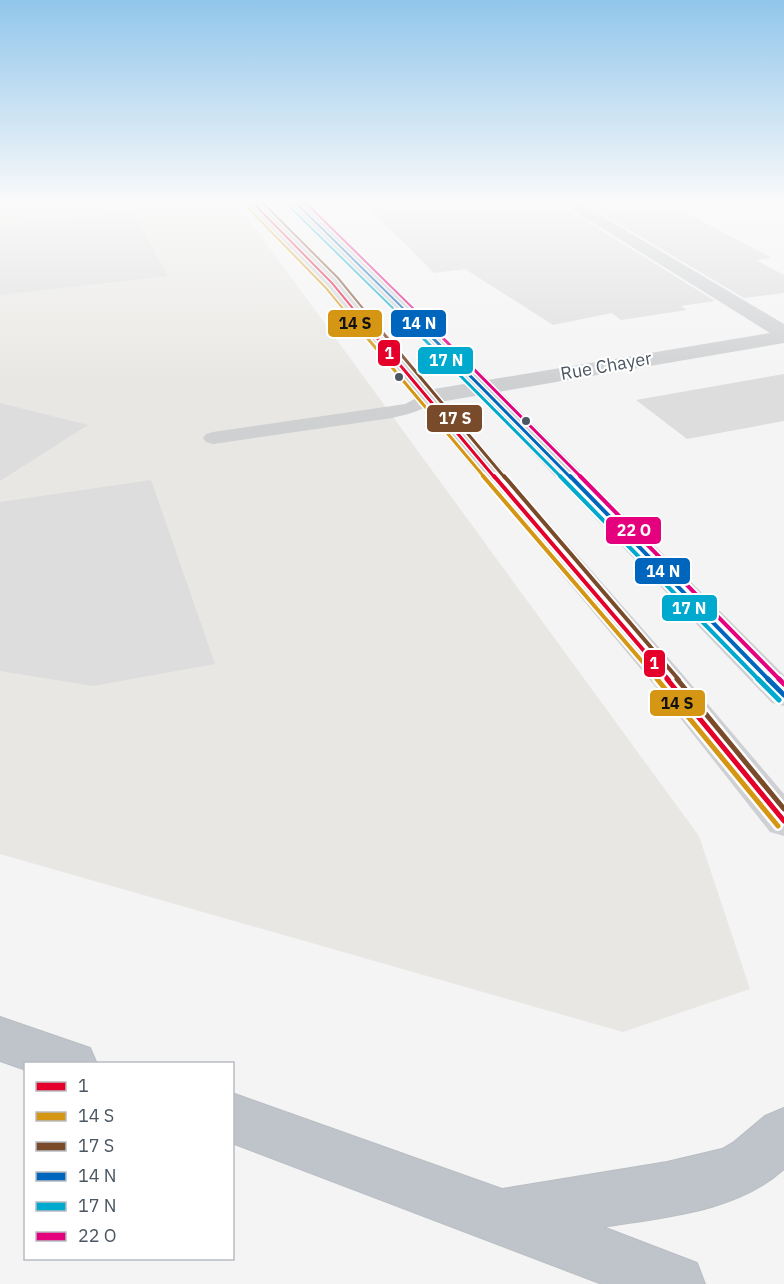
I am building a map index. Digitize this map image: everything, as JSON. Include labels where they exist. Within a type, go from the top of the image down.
[{"type":"highway","points":[[0,1040],[66,1062]]},
{"type":"highway","points":[[234,1120],[502,1217],[676,1284]]},
{"type":"highway","points":[[502,1217],[667,1189],[729,1174],[753,1161],[784,1134]]},
{"type":"main road","points":[[311,262],[332,283],[667,678],[784,821]]},
{"type":"main road","points":[[356,262],[483,388],[784,695]]},
{"type":"street","points":[[665,262],[784,335]]},
{"type":"street","name":"Rue Chayer","points":[[428,397],[784,335]]},
{"type":"lane","points":[[213,438],[392,412],[411,408],[428,397]]},
{"type":"shaded area","points":[[0,262],[280,262],[699,836],[750,989],[623,1032],[0,854]]},
{"type":"building","points":[[0,262],[160,262],[168,276],[0,295]]},
{"type":"building","points":[[423,262],[652,262],[715,301],[681,306],[687,310],[621,320],[612,313],[553,325],[465,269],[434,273]]},
{"type":"building","points":[[683,262],[760,262],[784,275],[784,293],[744,298]]},
{"type":"building","points":[[784,374],[784,421],[687,439],[636,400]]},
{"type":"building","points":[[0,403],[88,425],[0,481]]},
{"type":"building","points":[[151,480],[215,664],[93,686],[0,671],[0,502]]},
{"type":"transit line","points":[[301,262],[326,288],[406,386],[661,683],[778,826]]},
{"type":"transit line","name":"1","points":[[311,262],[332,283],[412,381],[667,678],[784,821]]},
{"type":"transit line","points":[[322,262],[673,673],[784,809]]},
{"type":"transit line","points":[[346,262],[463,377],[779,700]]},
{"type":"transit line","points":[[356,262],[468,372],[784,695]]},
{"type":"transit line","points":[[366,262],[473,367],[784,684]]}]
